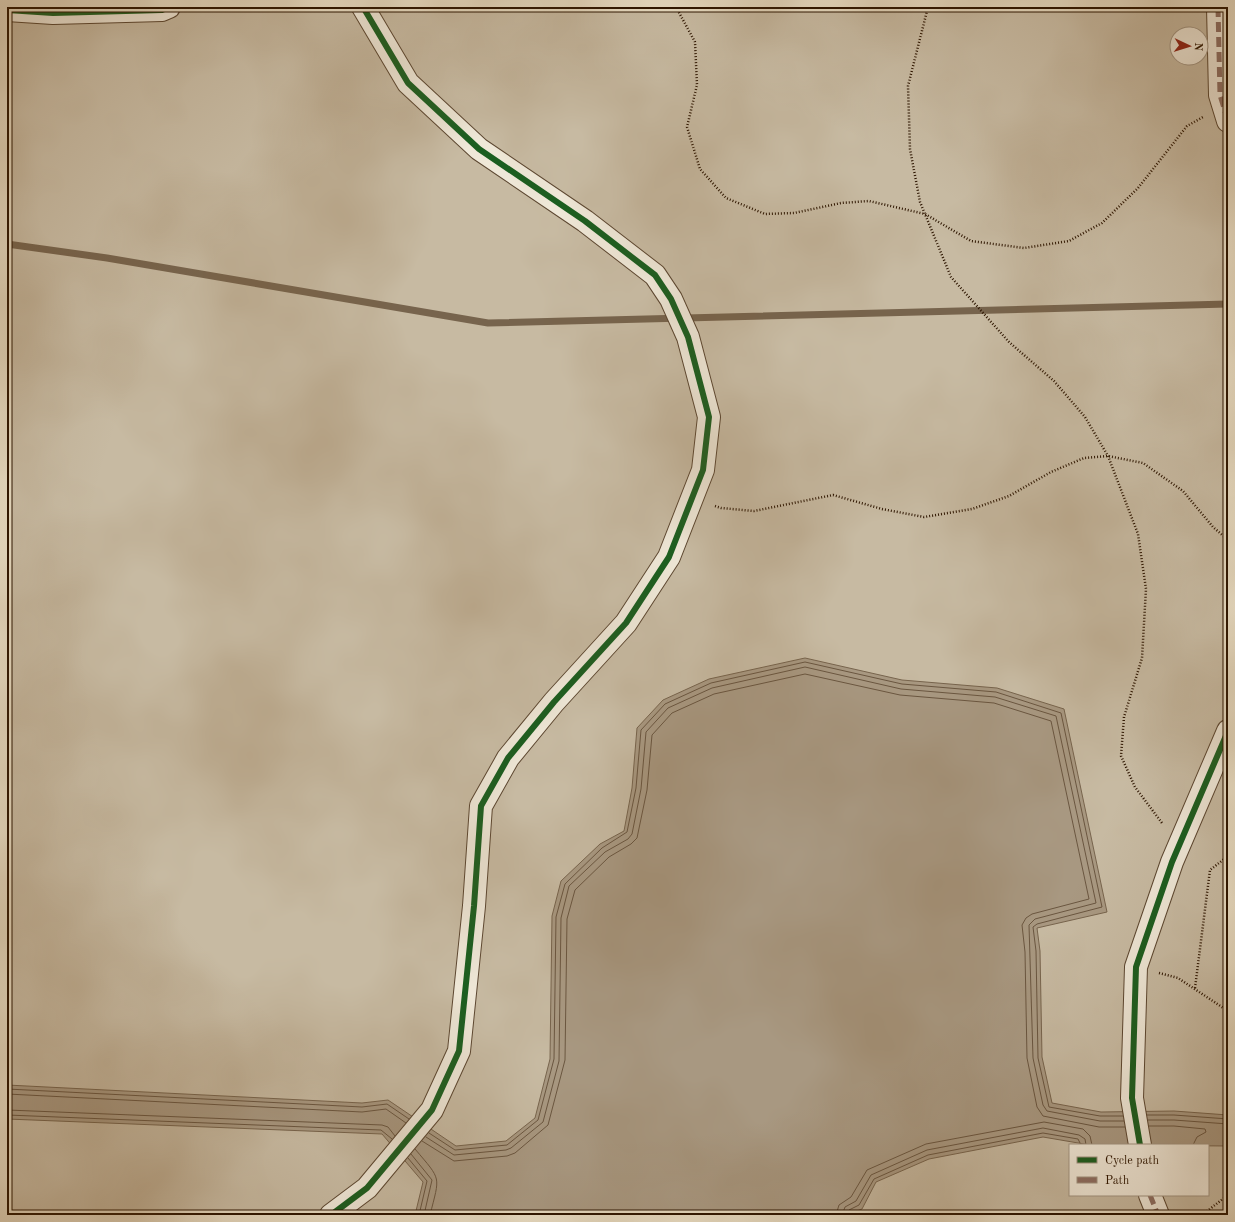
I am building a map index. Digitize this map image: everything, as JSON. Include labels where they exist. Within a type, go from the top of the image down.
[{"type":"street","points":[[7,10],[53,14],[162,10],[169,7]]},
{"type":"street","points":[[331,1215],[367,1188],[432,1110],[459,1051],[474,906],[481,806],[508,758],[554,702],[626,623],[668,557],[703,470],[709,416],[688,337],[671,299],[655,275],[585,221],[479,149],[408,83],[363,7]]},
{"type":"street","points":[[1218,7],[1220,95],[1225,113]]},
{"type":"street","points":[[1140,1144],[1132,1098],[1136,967],[1180,843],[1228,731]]},
{"type":"street","points":[[1150,1196],[1158,1215]]},
{"type":"path","points":[[676,7],[695,42],[697,85],[687,127],[700,170],[726,198],[765,214],[794,214],[841,203],[869,201],[925,214],[971,241],[1024,248],[1069,241],[1102,223],[1138,188],[1187,126],[1225,113]]},
{"type":"path","points":[[928,7],[908,86],[910,149],[920,202],[951,277],[1003,336],[1054,381],[1065,393],[1086,417],[1108,456],[1138,534],[1146,589],[1142,658],[1124,717],[1121,756],[1135,788],[1180,843]]},
{"type":"path","points":[[692,497],[721,508],[754,511],[833,495],[882,510],[924,517],[972,509],[1009,496],[1051,472],[1084,458],[1108,456],[1143,464],[1183,491],[1213,527],[1228,540]]},
{"type":"path","points":[[1194,988],[1210,870],[1228,856]]},
{"type":"path","points":[[1136,967],[1178,978],[1228,1010]]},
{"type":"path","points":[[1202,1215],[1228,1195]]},
{"type":"shaded area","points":[[7,7],[1228,7],[1228,1215],[7,1215]]},
{"type":"water","points":[[805,658],[902,680],[997,688],[1064,709],[1107,912],[1037,928],[1040,951],[1042,1057],[1052,1103],[1101,1112],[1174,1111],[1228,1115],[1228,1146],[1209,1146],[1209,1144],[1084,1144],[1043,1137],[929,1159],[876,1182],[862,1209],[847,1215],[415,1215],[423,1182],[382,1134],[7,1119],[7,1085],[362,1103],[388,1100],[456,1146],[506,1141],[535,1118],[550,1059],[552,916],[561,881],[600,844],[624,831],[632,788],[637,728],[663,700],[709,679]]},
{"type":"waterway","points":[[7,244],[107,258],[488,323],[1228,304]]},
{"type":"marked path","points":[[1218,7],[1220,95],[1228,121]]},
{"type":"marked path","points":[[1150,1196],[1158,1215]]},
{"type":"cycle path","points":[[7,10],[53,13],[162,10],[169,7]]},
{"type":"cycle path","points":[[331,1215],[367,1188],[432,1110],[459,1051],[474,906],[481,806],[508,758],[554,702],[626,623],[669,557],[703,470],[709,417],[688,337],[671,299],[655,275],[585,221],[479,149],[408,83],[363,7]]},
{"type":"cycle path","points":[[1140,1144],[1132,1098],[1136,967],[1172,862],[1228,731]]}]
